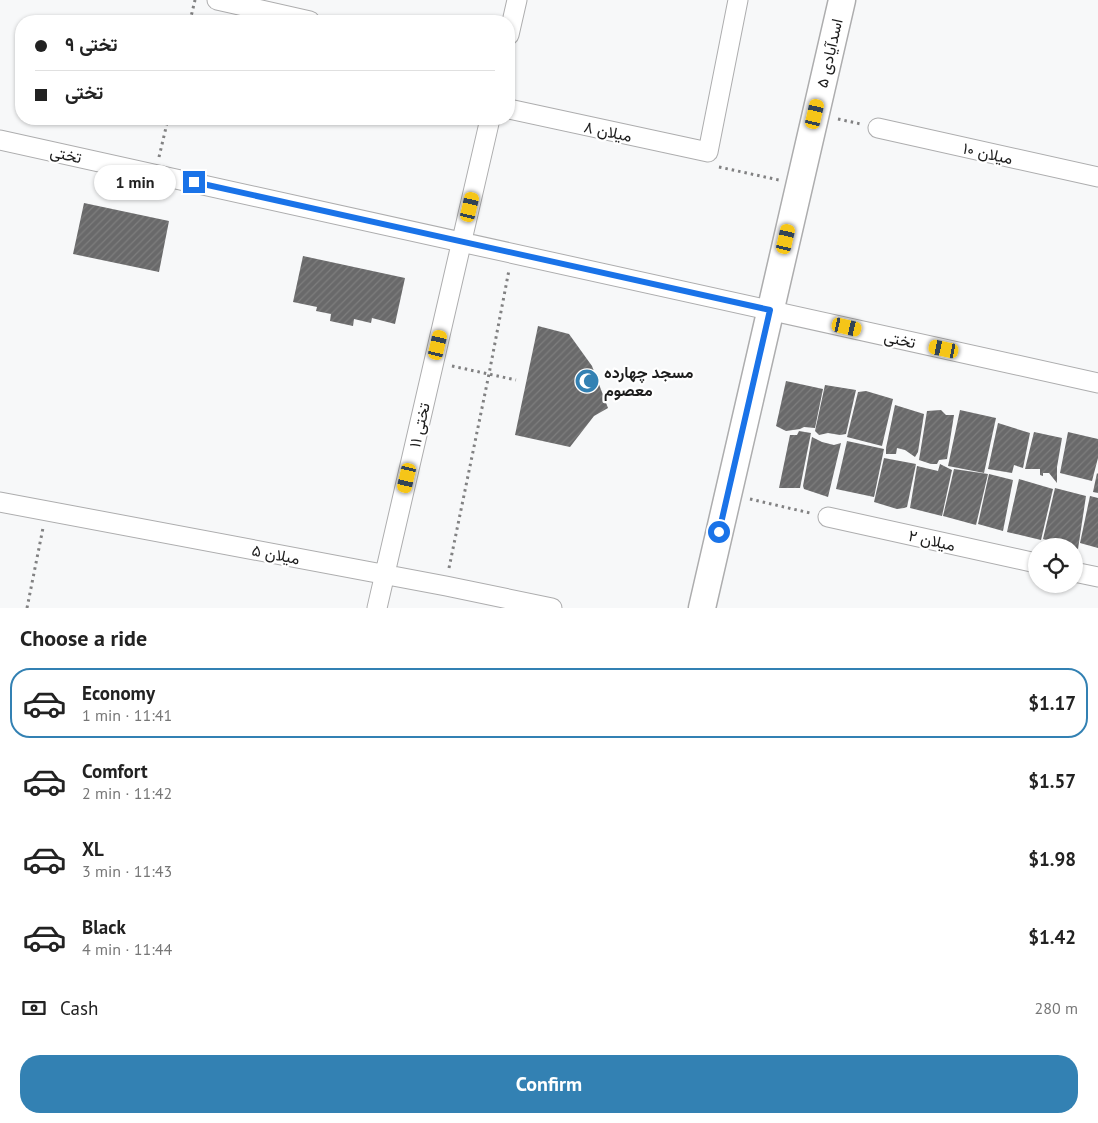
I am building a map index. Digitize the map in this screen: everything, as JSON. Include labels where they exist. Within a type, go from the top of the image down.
[{"type":"street","points":[[217,0],[237,2],[287,15]]},
{"type":"street","points":[[514,15],[517,0]]},
{"type":"street","points":[[708,152],[738,0]]},
{"type":"street","name":"اسدآیادی ۵","points":[[702,608],[842,0]]},
{"type":"street","name":"میلان ۸","points":[[515,111],[708,152]]},
{"type":"street","name":"تختی ۱۱","points":[[376,608],[489,125]]},
{"type":"street","name":"میلان ۱۰","points":[[878,128],[1098,177]]},
{"type":"street","name":"تختی","points":[[0,140],[1098,383]]},
{"type":"street","name":"میلان ۵","points":[[0,502],[384,574],[552,608]]},
{"type":"street","name":"میلان ۲","points":[[828,517],[1028,561]]},
{"type":"street","points":[[1083,574],[1098,577]]},
{"type":"path","points":[[191,15],[195,0]]},
{"type":"path","points":[[815,114],[878,128]]},
{"type":"path","points":[[156,174],[167,125]]},
{"type":"path","points":[[708,152],[718,167],[799,185]]},
{"type":"path","points":[[446,586],[513,253]]},
{"type":"path","points":[[434,362],[516,380]]},
{"type":"path","points":[[728,494],[828,517]]},
{"type":"path","points":[[27,608],[46,511]]},
{"type":"building","points":[[84,203],[169,221],[159,272],[73,254]]},
{"type":"building","points":[[303,256],[405,278],[395,324],[372,318],[371,323],[354,319],[353,326],[330,321],[331,314],[316,311],[317,307],[293,302]]},
{"type":"building","points":[[538,326],[569,334],[592,366],[608,408],[594,416],[570,447],[515,435]]},
{"type":"building","points":[[786,381],[823,389],[815,428],[804,427],[786,431],[776,426]]},
{"type":"building","points":[[825,385],[856,390],[846,434],[828,433],[819,435],[815,431]]},
{"type":"building","points":[[866,391],[893,399],[882,446],[847,437],[858,392]]},
{"type":"building","points":[[895,405],[924,414],[918,452],[915,457],[905,450],[897,448],[896,454],[886,454]]},
{"type":"building","points":[[941,410],[946,415],[954,415],[947,459],[939,460],[937,464],[931,464],[919,460],[927,411]]},
{"type":"building","points":[[960,410],[996,418],[984,473],[948,466]]},
{"type":"building","points":[[998,423],[1030,433],[1023,468],[1014,465],[1012,473],[988,469]]},
{"type":"building","points":[[799,431],[811,433],[800,488],[779,488],[790,435],[797,435]]},
{"type":"building","points":[[1034,432],[1062,438],[1057,467],[1057,483],[1049,473],[1043,473],[1043,476],[1040,475],[1040,469],[1025,469]]},
{"type":"building","points":[[1068,432],[1098,439],[1098,458],[1092,481],[1060,473]]},
{"type":"building","points":[[812,437],[834,445],[841,443],[828,497],[804,489],[803,486]]},
{"type":"building","points":[[847,441],[884,449],[874,497],[836,489]]},
{"type":"building","points":[[884,458],[916,464],[907,507],[897,509],[874,502]]},
{"type":"building","points":[[940,464],[952,470],[942,516],[910,508],[917,466],[938,471]]},
{"type":"building","points":[[954,469],[988,474],[976,525],[943,516]]},
{"type":"building","points":[[989,474],[1013,480],[1003,531],[978,524]]},
{"type":"building","points":[[1098,474],[1098,493],[1093,492]]},
{"type":"building","points":[[1019,479],[1053,489],[1041,538],[1032,538],[1007,532]]},
{"type":"building","points":[[1055,488],[1086,496],[1080,538],[1043,538]]},
{"type":"building","points":[[1090,496],[1098,498],[1098,548],[1083,544],[1083,538],[1081,538]]},
{"type":"place","name":"مسجد چهارده معصوم","points":[[587,381]]},
{"type":"route","points":[[194,182],[770,310],[719,532]]}]
